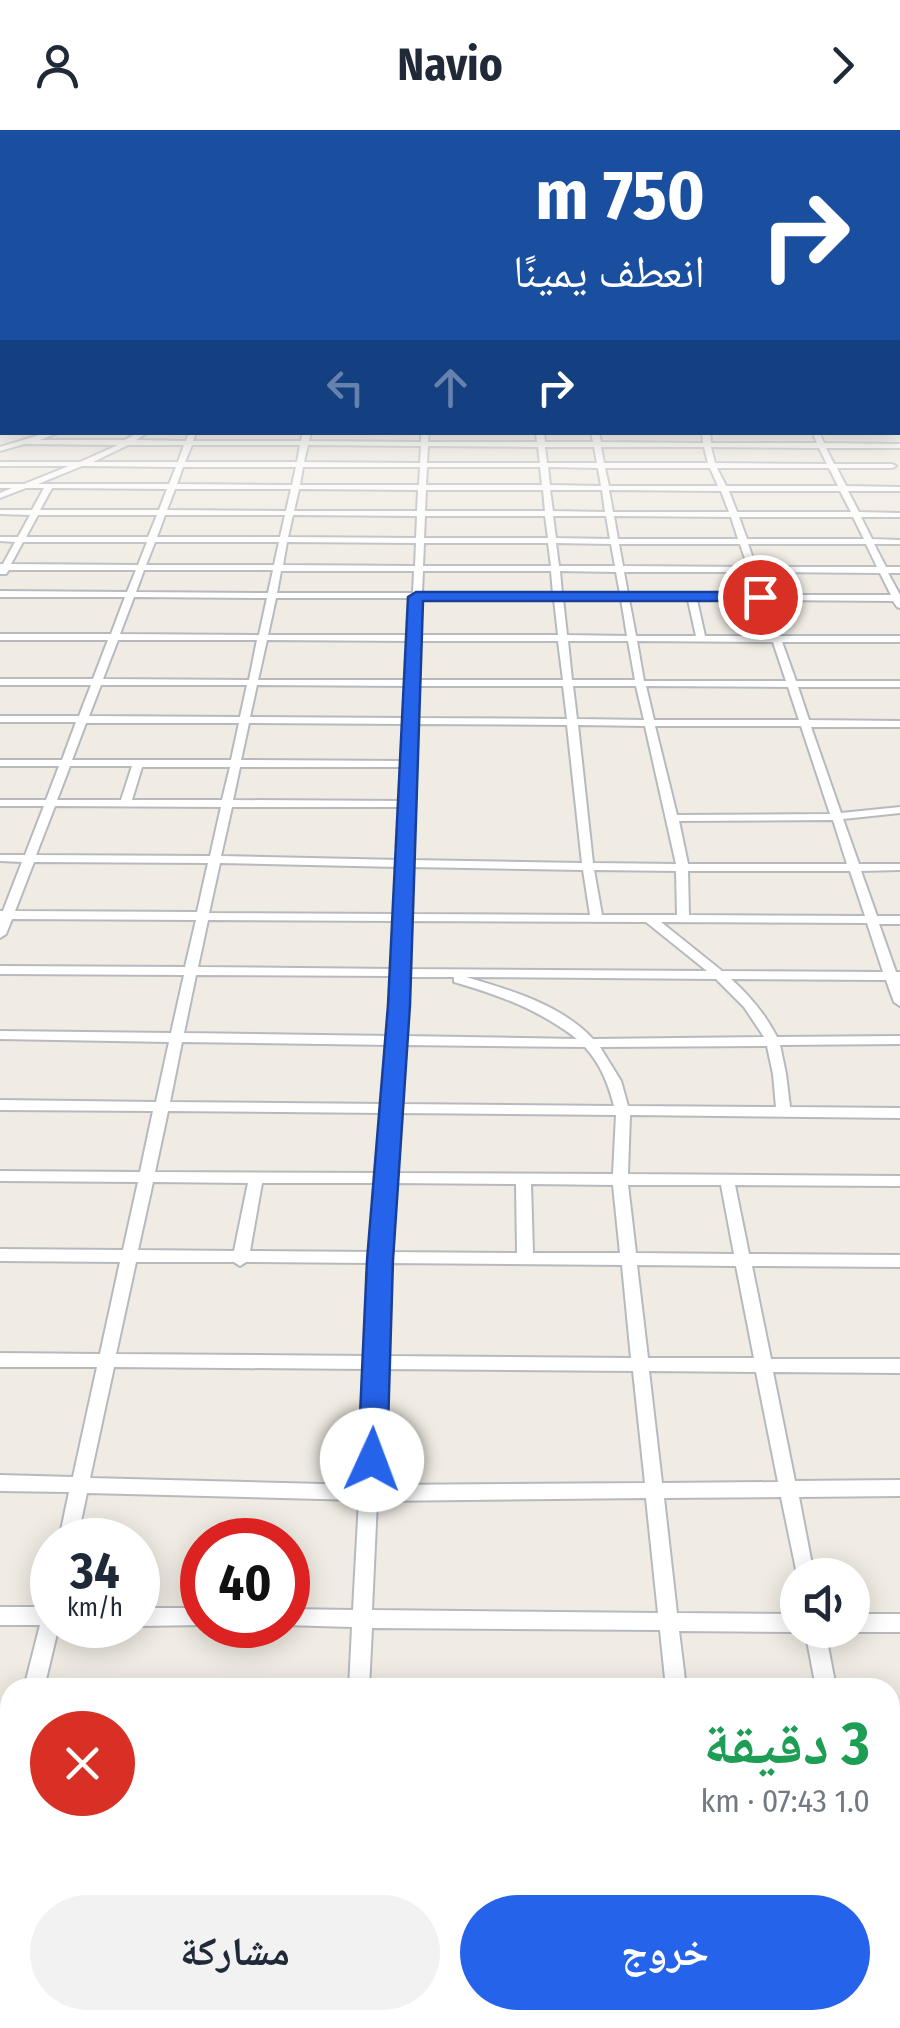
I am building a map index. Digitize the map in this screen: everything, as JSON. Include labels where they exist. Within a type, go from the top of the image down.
[{"type":"street","points":[[0,449],[47,435]]},
{"type":"street","points":[[0,496],[82,464],[140,435]]},
{"type":"street","points":[[540,435],[588,866],[598,918]]},
{"type":"street","points":[[595,435],[647,720],[683,868],[683,918]]},
{"type":"street","points":[[706,435],[712,465],[734,515],[835,817],[896,976],[900,1002]]},
{"type":"street","points":[[0,594],[899,600],[816,435]]},
{"type":"street","points":[[0,934],[3,916],[30,858],[191,438]]},
{"type":"street","points":[[73,1518],[236,763],[268,596],[306,438]]},
{"type":"street","points":[[22,442],[425,438],[597,445],[900,446]]},
{"type":"street","points":[[360,1678],[380,1260],[397,1038],[425,438]]},
{"type":"street","points":[[864,446],[876,466]]},
{"type":"street","points":[[0,464],[896,466],[900,486],[844,490],[0,486]]},
{"type":"street","points":[[2,570],[49,486]]},
{"type":"street","points":[[0,512],[900,515]]},
{"type":"street","points":[[0,539],[900,542]]},
{"type":"street","points":[[2,570],[900,570]]},
{"type":"street","points":[[692,597],[701,639]]},
{"type":"street","points":[[0,637],[900,639]]},
{"type":"street","points":[[0,682],[900,684]]},
{"type":"street","points":[[0,718],[900,724]]},
{"type":"street","points":[[0,763],[411,764]]},
{"type":"street","points":[[126,802],[138,763]]},
{"type":"street","points":[[0,803],[408,804]]},
{"type":"street","points":[[672,818],[835,817],[900,810]]},
{"type":"street","points":[[0,858],[216,856],[683,868],[900,867]]},
{"type":"street","points":[[3,916],[900,920]]},
{"type":"street","points":[[649,918],[757,1014],[772,1040],[783,1112]]},
{"type":"street","points":[[0,970],[896,976]]},
{"type":"street","points":[[440,973],[534,1002],[568,1022],[591,1043],[610,1071],[623,1112],[620,1179],[675,1678]]},
{"type":"street","points":[[0,1034],[591,1043],[900,1040]]},
{"type":"street","points":[[0,1105],[900,1113]]},
{"type":"street","points":[[0,1176],[900,1181]]},
{"type":"street","points":[[240,1260],[256,1178]]},
{"type":"street","points":[[524,1178],[524,1260]]},
{"type":"street","points":[[727,1180],[802,1558]]},
{"type":"street","points":[[0,1255],[240,1260],[900,1261]]},
{"type":"street","points":[[0,1360],[900,1366]]},
{"type":"street","points":[[0,1483],[371,1493],[788,1486],[900,1488]]},
{"type":"street","points":[[0,1616],[30,1615]]},
{"type":"street","points":[[310,1618],[780,1623]]},
{"type":"street","points":[[870,1623],[900,1622]]},
{"type":"street","points":[[36,1678],[44,1648]]},
{"type":"street","points":[[818,1648],[824,1678]]},
{"type":"route","points":[[372,1460],[380,1260],[399,1005],[416,597],[760,597]]}]
